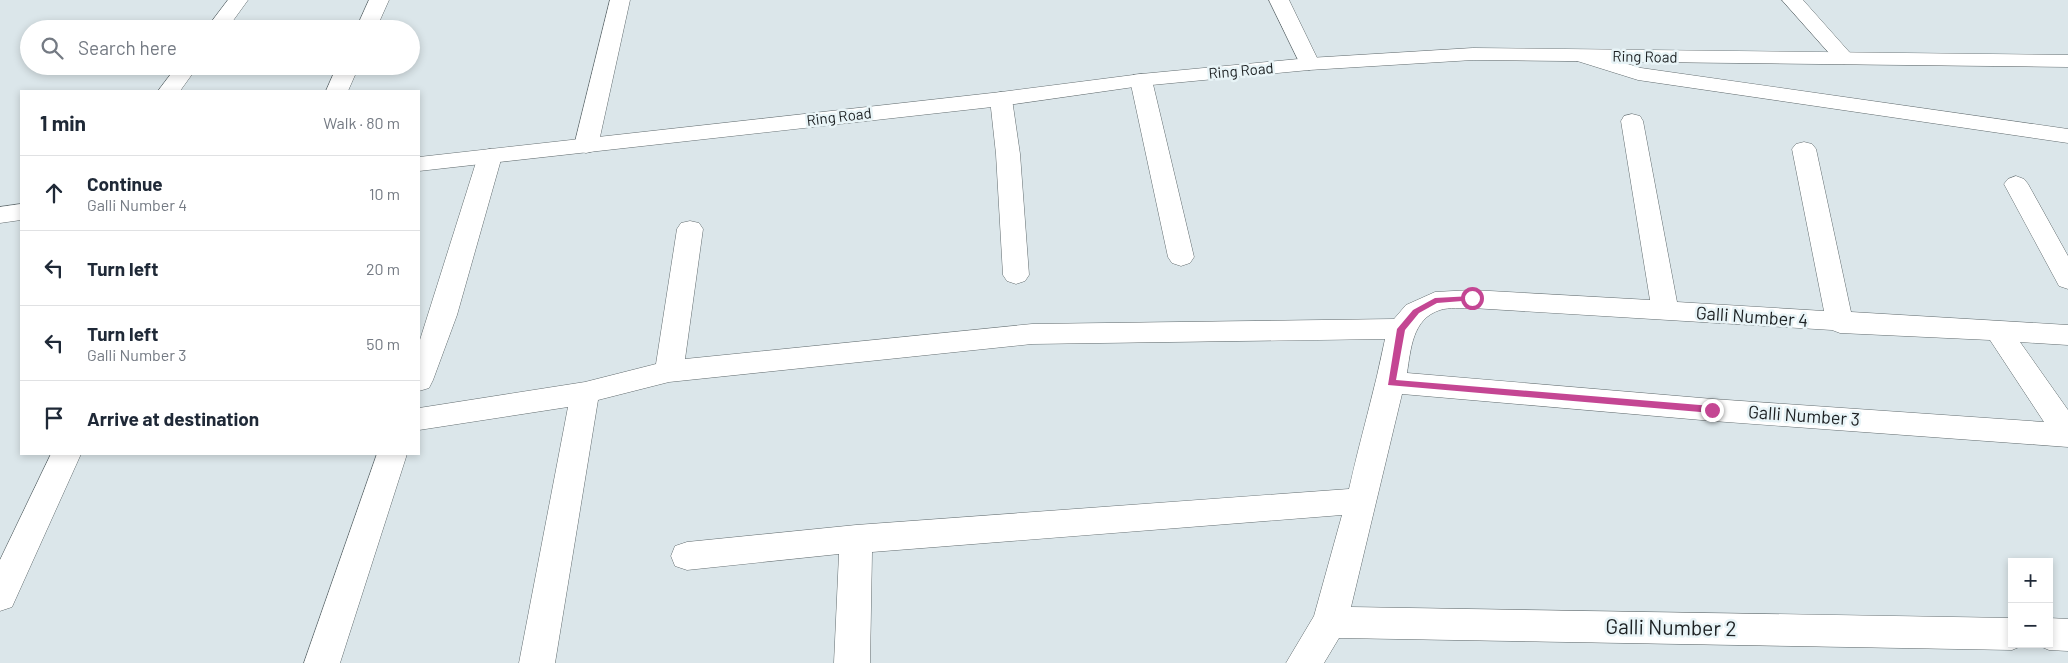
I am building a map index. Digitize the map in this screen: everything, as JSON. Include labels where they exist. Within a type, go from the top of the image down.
[{"type":"street","points":[[223,20],[238,0]]},
{"type":"street","points":[[370,20],[379,0]]},
{"type":"street","points":[[586,146],[620,0]]},
{"type":"street","points":[[1280,0],[1309,64]]},
{"type":"street","points":[[1792,0],[1844,58]]},
{"type":"street","name":"Ring Road","points":[[420,164],[1001,99],[1141,80],[1309,64],[1473,54],[2068,61]]},
{"type":"street","points":[[1581,56],[1638,74],[2068,136]]},
{"type":"street","points":[[170,90],[181,75]]},
{"type":"street","points":[[337,90],[344,75]]},
{"type":"street","points":[[1141,80],[1180,257]]},
{"type":"street","points":[[1001,99],[1008,154],[1016,275]]},
{"type":"street","points":[[1632,121],[1665,311]]},
{"type":"street","points":[[1804,150],[1840,323]]},
{"type":"street","points":[[420,377],[443,315],[490,156]]},
{"type":"street","points":[[2016,184],[2068,280]]},
{"type":"street","points":[[0,215],[20,212]]},
{"type":"street","points":[[669,371],[690,229]]},
{"type":"street","name":"Galli Number 4","points":[[1401,329],[1416,312],[1435,301],[1472,298],[1840,323],[2068,335]]},
{"type":"street","points":[[420,419],[585,393],[669,371],[1032,334],[1401,329],[1391,382],[1374,442],[1362,501],[1330,622],[1304,663]]},
{"type":"street","points":[[1998,331],[2068,434]]},
{"type":"street","name":"Galli Number 3","points":[[1391,382],[1712,410],[2068,434]]},
{"type":"street","points":[[537,663],[585,393]]},
{"type":"street","points":[[0,596],[66,455]]},
{"type":"street","points":[[322,663],[392,455]]},
{"type":"street","points":[[687,556],[856,539],[1362,501]]},
{"type":"street","points":[[852,663],[856,539]]},
{"type":"street","name":"Galli Number 2","points":[[1330,622],[2008,634]]},
{"type":"street","points":[[2053,634],[2068,634]]},
{"type":"route","points":[[1472,298],[1435,301],[1416,312],[1401,329],[1391,382],[1712,410]]}]
